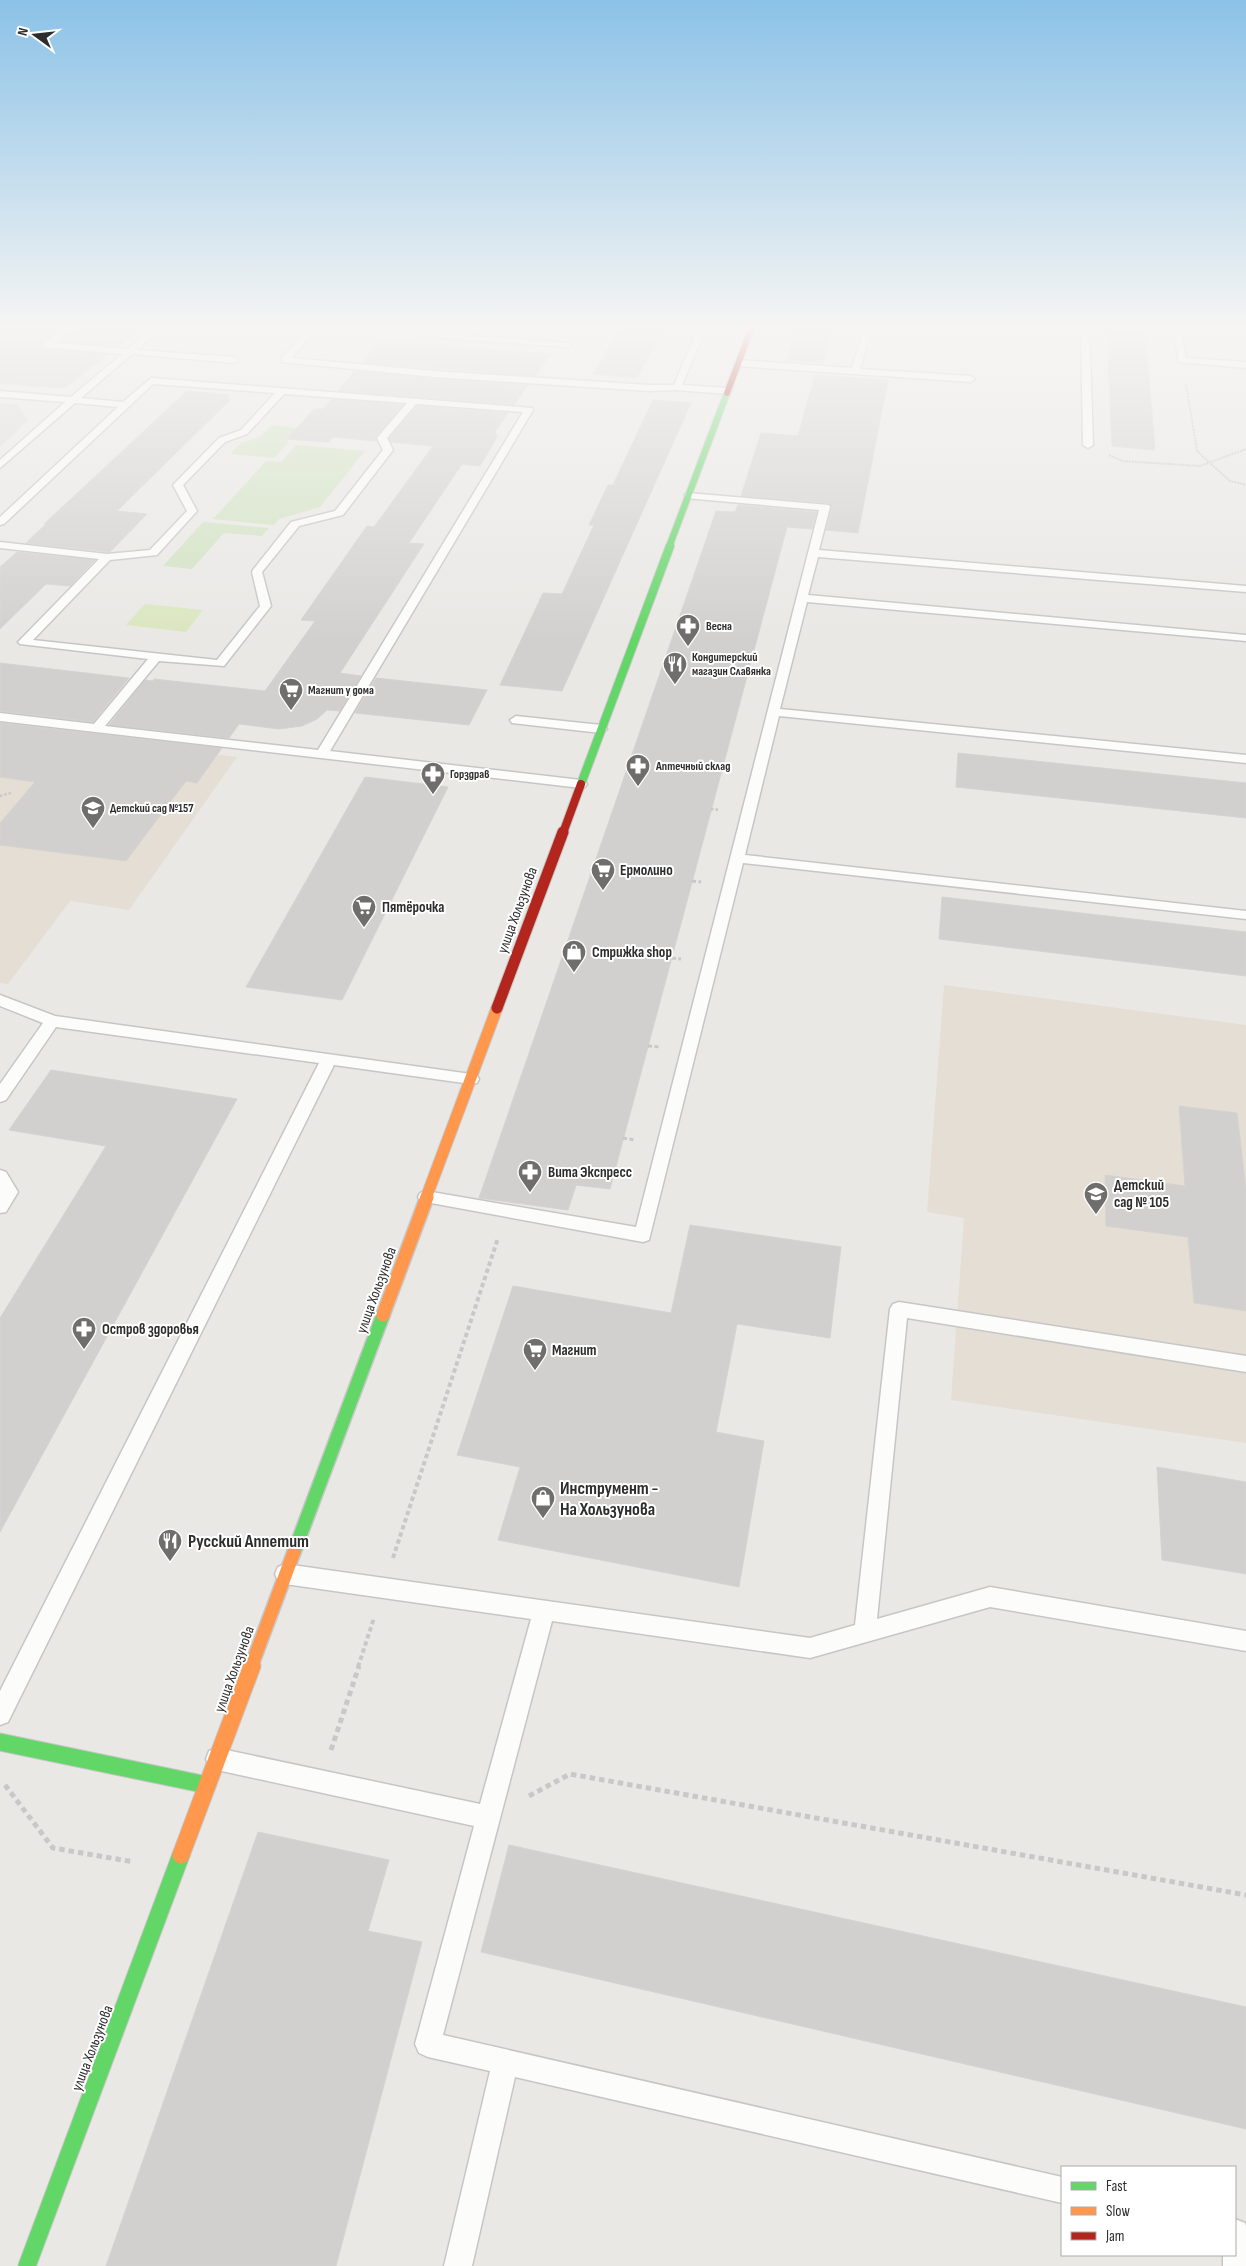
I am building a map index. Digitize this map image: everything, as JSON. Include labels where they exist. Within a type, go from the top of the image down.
[{"type":"street","name":"улица Хользунова","points":[[27,2266],[713,430]]},
{"type":"street","points":[[0,1742],[207,1785]]},
{"type":"lane","points":[[0,465],[39,430]]},
{"type":"lane","points":[[0,522],[99,430]]},
{"type":"lane","points":[[0,546],[107,557],[153,553],[192,511],[178,485],[222,440],[246,430]]},
{"type":"lane","points":[[107,557],[24,642],[220,664],[266,606],[257,572],[295,524],[339,513],[388,450],[382,438],[389,430]]},
{"type":"lane","points":[[322,754],[517,430]]},
{"type":"lane","points":[[1088,430],[1088,445]]},
{"type":"lane","points":[[426,1197],[642,1235],[824,507],[688,496]]},
{"type":"lane","points":[[813,553],[1246,589]]},
{"type":"lane","points":[[802,598],[1246,638]]},
{"type":"lane","points":[[97,728],[156,657]]},
{"type":"lane","points":[[774,712],[1246,759]]},
{"type":"lane","points":[[0,716],[581,784]]},
{"type":"lane","points":[[516,720],[601,729]]},
{"type":"lane","points":[[737,858],[1246,915]]},
{"type":"lane","points":[[0,1000],[52,1022],[471,1079]]},
{"type":"lane","points":[[0,1096],[52,1022]]},
{"type":"lane","points":[[0,1714],[329,1059]]},
{"type":"lane","points":[[0,1176],[10,1192],[0,1207]]},
{"type":"lane","points":[[865,1632],[899,1309],[1246,1364]]},
{"type":"lane","points":[[285,1574],[810,1648],[990,1597],[1246,1640]]},
{"type":"lane","points":[[544,1610],[428,2044],[1061,2190]]},
{"type":"lane","points":[[217,1759],[488,1818]]},
{"type":"lane","points":[[458,2266],[505,2062]]},
{"type":"lane","points":[[1236,2248],[1237,2266]]},
{"type":"path","points":[[1193,430],[1197,451],[1230,481],[1246,484]]},
{"type":"path","points":[[1088,445],[1122,461],[1200,466],[1246,449]]},
{"type":"path","points":[[0,796],[11,793]]},
{"type":"path","points":[[321,1782],[506,1211]]},
{"type":"path","points":[[488,1818],[570,1774],[1246,1895]]},
{"type":"path","points":[[0,1784],[6,1785],[53,1848],[175,1870]]},
{"type":"shaded area","points":[[0,430],[18,430],[0,447]]},
{"type":"shaded area","name":"Детский сад №157","points":[[0,727],[237,757],[129,910],[70,901],[8,984],[0,983]]},
{"type":"shaded area","name":"Детский сад № 105","points":[[944,985],[1246,1025],[1246,1443],[951,1400],[964,1218],[927,1212]]},
{"type":"green space","points":[[267,430],[295,430],[287,439],[288,443],[274,458],[230,454],[241,443],[260,437]]},
{"type":"green space","points":[[296,445],[365,451],[320,507],[279,519],[274,525],[213,519],[266,461],[281,462]]},
{"type":"green space","points":[[203,522],[269,528],[262,536],[224,533],[192,569],[163,566]]},
{"type":"green space","points":[[145,604],[203,610],[186,632],[126,625]]},
{"type":"building","points":[[145,430],[200,430],[117,511],[147,514],[110,552],[26,543],[46,524],[44,524]]},
{"type":"building","points":[[295,430],[382,430],[376,437],[376,441],[333,437],[329,442],[287,439]]},
{"type":"building","points":[[396,430],[497,430],[495,432],[497,437],[480,466],[462,464],[409,543],[424,544],[340,673],[361,676],[340,711],[327,710],[317,719],[302,726],[279,729],[239,724],[229,738],[109,725],[145,680],[153,681],[154,679],[265,691],[315,621],[301,620],[367,526],[374,527],[433,446],[391,442],[389,438]]},
{"type":"building","points":[[639,430],[679,430],[562,691],[500,685],[543,593],[562,594],[594,525],[589,525],[608,485],[613,485]]},
{"type":"building","points":[[800,430],[878,430],[858,533],[826,530],[832,507],[829,503],[741,496],[761,433],[798,436]]},
{"type":"building","points":[[1111,430],[1153,430],[1155,450],[1112,446]]},
{"type":"building","points":[[738,505],[817,512],[812,529],[787,527],[610,1189],[576,1185],[568,1210],[479,1198],[716,511],[735,512]]},
{"type":"building","points":[[17,552],[95,560],[70,586],[46,584],[0,629],[0,567]]},
{"type":"building","points":[[0,663],[129,678],[93,722],[0,711]]},
{"type":"building","points":[[376,678],[487,690],[469,725],[355,713]]},
{"type":"building","points":[[0,723],[222,748],[197,783],[186,781],[126,861],[0,845],[0,823],[35,782],[0,777]]},
{"type":"building","points":[[958,753],[1246,783],[1246,818],[956,787]]},
{"type":"building","points":[[365,777],[448,787],[342,1000],[246,987]]},
{"type":"building","points":[[942,897],[1246,932],[1246,976],[939,939]]},
{"type":"building","points":[[51,1070],[237,1099],[0,1532],[0,1318],[106,1146],[9,1130]]},
{"type":"building","points":[[1179,1106],[1237,1113],[1246,1189],[1246,1311],[1194,1303],[1188,1237],[1106,1226],[1105,1175],[1185,1186]]},
{"type":"building","points":[[690,1225],[841,1247],[830,1338],[737,1324],[716,1432],[764,1441],[739,1587],[498,1540],[520,1467],[457,1455],[513,1286],[671,1313]]},
{"type":"building","points":[[1157,1467],[1246,1482],[1246,1574],[1162,1560]]},
{"type":"building","points":[[258,1832],[389,1860],[368,1931],[422,1942],[336,2266],[106,2266]]},
{"type":"building","points":[[509,1845],[1246,2007],[1246,2129],[481,1952]]},
{"type":"traffic: fast","points":[[581,784],[713,430]]},
{"type":"traffic: fast","points":[[294,1552],[383,1315]]},
{"type":"traffic: fast","points":[[0,1742],[207,1785]]},
{"type":"traffic: fast","points":[[27,2266],[181,1855]]},
{"type":"traffic: slow","points":[[383,1315],[497,1008]]},
{"type":"traffic: slow","points":[[181,1855],[294,1552]]},
{"type":"traffic: jam","points":[[497,1008],[581,784]]},
{"type":"place","name":"Весна","points":[[688,647]]},
{"type":"place","name":"Кондитерский магазин Славянка","points":[[675,685]]},
{"type":"place","name":"Магнит у дома","points":[[291,711]]},
{"type":"place","name":"Аптечный склад","points":[[638,787]]},
{"type":"place","name":"Горздрав","points":[[433,795]]},
{"type":"place","name":"Детский сад №157","points":[[93,829]]},
{"type":"place","name":"Ермолино","points":[[603,891]]},
{"type":"place","name":"Пятёрочка","points":[[364,928]]},
{"type":"place","name":"Стрижка shop","points":[[574,973]]},
{"type":"place","name":"Вита Экспресс","points":[[530,1193]]},
{"type":"place","name":"Детский сад № 105","points":[[1096,1215]]},
{"type":"place","name":"Остров здоровья","points":[[84,1350]]},
{"type":"place","name":"Магнит","points":[[535,1371]]},
{"type":"place","name":"Инструмент - На Хользунова","points":[[543,1519]]},
{"type":"place","name":"Русский Аппетит","points":[[170,1562]]}]
